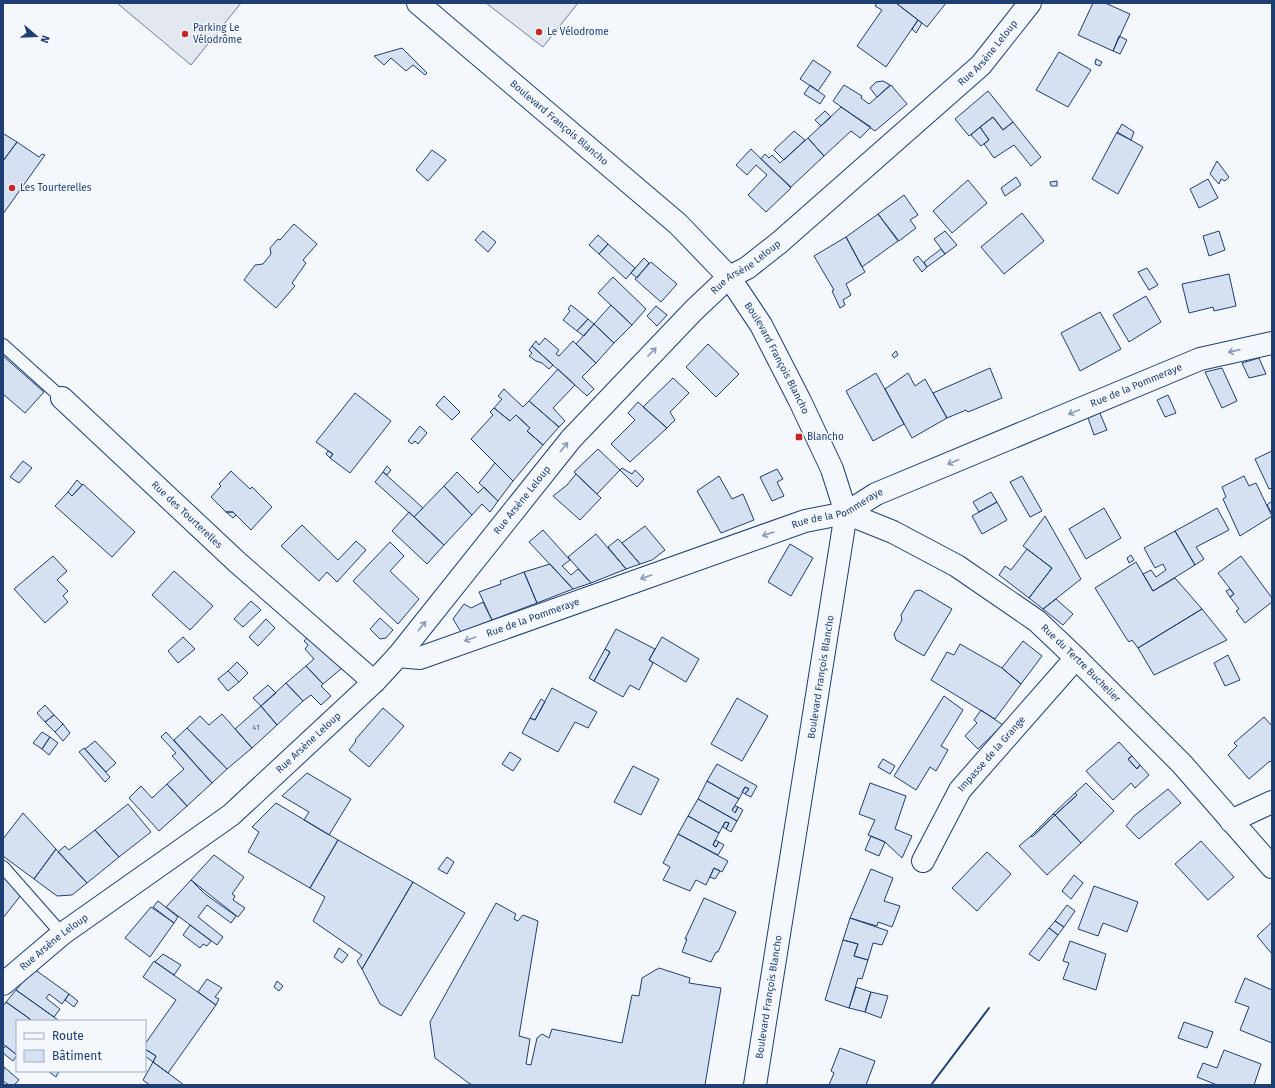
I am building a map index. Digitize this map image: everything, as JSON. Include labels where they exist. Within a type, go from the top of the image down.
[{"type":"street","name":"Boulevard François Blancho","points":[[418,3],[678,224],[729,277],[761,325],[776,353],[832,469],[846,513],[755,1085]]},
{"type":"street","name":"Rue Arsène Leloup","points":[[3,984],[62,934],[231,815],[374,682],[398,656],[571,439],[683,321],[729,277],[747,268],[780,242],[981,65],[1030,3]]},
{"type":"street","name":"Rue de la Pommeraye","points":[[398,656],[420,658],[805,521],[846,513],[876,494],[1200,359],[1272,343]]},
{"type":"street","name":"Rue des Tourterelles","points":[[62,398],[237,562],[374,682]]},
{"type":"street","name":"Rue du Tertre Buchelier","points":[[846,513],[893,532],[957,566],[1037,621],[1182,764],[1272,868]]},
{"type":"street","name":"Impasse de la Grange","points":[[923,861],[960,790],[1076,658]]},
{"type":"street","points":[[1231,821],[1272,802]]},
{"type":"lane","name":"Rue des Tourterelles","points":[[3,345],[62,398]]},
{"type":"lane","points":[[3,867],[62,934]]},
{"type":"shaded area","name":"Parking Le Vélodrôme","points":[[117,3],[241,3],[191,65]]},
{"type":"shaded area","name":"Le Vélodrome","points":[[486,3],[578,3],[543,47]]},
{"type":"building","points":[[877,3],[896,3],[918,20],[886,67],[857,46],[882,10],[875,6]]},
{"type":"building","points":[[896,3],[946,3],[927,27]]},
{"type":"building","points":[[1093,3],[1105,3],[1130,14],[1113,51],[1078,35]]},
{"type":"building","points":[[918,20],[922,23],[916,33],[912,29]]},
{"type":"building","points":[[1119,36],[1127,40],[1120,54],[1113,51]]},
{"type":"building","points":[[402,48],[427,73],[425,75],[413,65],[406,71],[391,58],[384,65],[374,56]]},
{"type":"building","points":[[1059,52],[1091,70],[1068,107],[1036,90]]},
{"type":"building","points":[[1096,59],[1102,62],[1100,66],[1095,64]]},
{"type":"building","points":[[813,60],[831,72],[818,91],[800,79]]},
{"type":"building","points":[[883,81],[890,85],[877,97],[870,88],[876,82]]},
{"type":"building","points":[[810,85],[825,96],[820,104],[804,94]]},
{"type":"building","points":[[844,85],[862,96],[861,98],[869,104],[891,85],[907,104],[875,131],[833,101]]},
{"type":"building","points":[[988,91],[1013,122],[1003,130],[993,117],[969,136],[955,119]]},
{"type":"building","points":[[841,107],[871,127],[860,138],[851,131],[824,156],[808,138]]},
{"type":"building","points":[[825,111],[831,117],[821,126],[815,120]]},
{"type":"building","points":[[993,117],[1003,130],[1013,122],[1041,157],[1031,166],[1014,145],[994,158],[984,144],[989,140],[980,127]]},
{"type":"building","points":[[1122,124],[1134,132],[1131,140],[1117,133]]},
{"type":"building","points":[[980,127],[989,140],[981,146],[971,135]]},
{"type":"building","points":[[794,131],[805,140],[784,160],[774,150]]},
{"type":"building","points":[[1117,132],[1143,147],[1118,194],[1092,179]]},
{"type":"building","points":[[4,134],[17,142],[3,161],[3,136]]},
{"type":"building","points":[[808,138],[824,156],[791,187],[761,159],[765,154],[769,158],[772,155],[780,163]]},
{"type":"building","name":"Les Tourterelles","points":[[17,142],[39,157],[42,154],[45,155],[3,214],[3,161]]},
{"type":"building","points":[[751,149],[791,188],[766,212],[748,195],[767,175],[756,165],[747,175],[736,165]]},
{"type":"building","points":[[432,150],[446,160],[428,181],[416,170]]},
{"type":"building","points":[[1217,161],[1229,177],[1225,181],[1221,179],[1219,184],[1210,174]]},
{"type":"building","points":[[1016,177],[1021,185],[1005,196],[1001,188]]},
{"type":"building","points":[[1208,179],[1218,198],[1199,208],[1190,189]]},
{"type":"building","points":[[968,180],[987,203],[952,233],[933,211]]},
{"type":"building","points":[[1057,181],[1057,186],[1051,186],[1050,182]]},
{"type":"building","points":[[904,195],[918,215],[910,220],[916,228],[899,241],[878,214]]},
{"type":"building","points":[[1022,213],[1044,241],[1004,274],[981,247]]},
{"type":"building","points":[[878,214],[898,241],[862,267],[846,237]]},
{"type":"building","points":[[294,224],[317,244],[303,260],[306,263],[292,283],[295,286],[276,308],[244,280],[255,265],[263,264],[271,254],[270,248],[278,239],[280,240]]},
{"type":"building","points":[[483,231],[496,242],[488,252],[475,240]]},
{"type":"building","points":[[945,231],[957,245],[945,254],[934,239]]},
{"type":"building","points":[[1219,231],[1225,250],[1209,256],[1203,236]]},
{"type":"building","points":[[598,235],[608,244],[599,254],[589,245]]},
{"type":"building","points":[[846,237],[865,272],[846,284],[851,295],[843,300],[845,305],[840,308],[832,291],[834,290],[814,256]]},
{"type":"building","points":[[608,244],[635,268],[626,279],[599,254]]},
{"type":"building","points":[[941,249],[945,254],[927,267],[924,262]]},
{"type":"building","points":[[918,256],[927,267],[922,272],[913,260]]},
{"type":"building","points":[[644,258],[649,263],[637,278],[631,273]]},
{"type":"building","points":[[651,262],[677,284],[661,302],[635,279]]},
{"type":"building","points":[[1147,268],[1158,285],[1149,290],[1138,272]]},
{"type":"building","points":[[1229,274],[1236,306],[1214,311],[1213,307],[1189,313],[1182,284]]},
{"type":"building","points":[[613,277],[646,309],[632,325],[598,293]]},
{"type":"building","points":[[1146,296],[1161,322],[1129,342],[1113,315]]},
{"type":"building","points":[[571,305],[588,319],[577,331],[563,320],[570,311],[568,309]]},
{"type":"building","points":[[611,305],[632,325],[614,343],[594,324]]},
{"type":"building","points":[[656,306],[667,315],[657,326],[647,316]]},
{"type":"building","points":[[1100,312],[1121,349],[1080,371],[1061,333]]},
{"type":"building","points":[[588,319],[594,324],[584,336],[577,331]]},
{"type":"building","points":[[594,324],[614,343],[596,363],[576,344]]},
{"type":"building","points":[[545,338],[559,350],[556,354],[559,356],[573,341],[596,363],[582,377],[594,389],[587,396],[532,346],[536,341],[539,345]]},
{"type":"building","points":[[708,344],[739,374],[716,397],[686,367]]},
{"type":"building","points":[[532,346],[553,365],[549,369],[542,363],[529,356],[532,353],[529,350]]},
{"type":"building","points":[[896,351],[898,355],[894,358],[892,355]]},
{"type":"building","points":[[3,356],[44,392],[25,413],[3,394]]},
{"type":"building","points":[[1259,358],[1266,374],[1249,378],[1242,363]]},
{"type":"building","points":[[990,368],[1002,398],[968,412],[966,410],[947,418],[933,393]]},
{"type":"building","points":[[1222,368],[1237,401],[1222,408],[1205,372]]},
{"type":"building","points":[[558,369],[575,385],[553,408],[565,421],[559,427],[529,401]]},
{"type":"building","points":[[876,373],[904,424],[873,441],[846,391]]},
{"type":"building","points":[[908,373],[915,386],[925,379],[947,418],[912,438],[885,389]]},
{"type":"building","points":[[673,378],[689,393],[670,412],[675,420],[667,428],[643,407]]},
{"type":"building","points":[[504,389],[523,407],[529,401],[559,427],[543,445],[527,431],[530,428],[516,415],[510,421],[494,408],[502,399],[498,396]]},
{"type":"building","points":[[355,393],[391,421],[350,473],[330,458],[333,454],[316,442]]},
{"type":"building","points":[[1168,395],[1176,413],[1165,417],[1157,400]]},
{"type":"building","points":[[444,396],[460,412],[452,420],[436,405]]},
{"type":"building","points":[[638,402],[667,428],[630,462],[611,444],[635,420],[628,413]]},
{"type":"building","points":[[494,408],[510,421],[516,415],[530,428],[527,431],[543,445],[513,481],[471,439],[493,415],[490,412]]},
{"type":"building","points":[[1099,411],[1107,430],[1094,435],[1087,415]]},
{"type":"building","points":[[420,426],[427,433],[418,444],[415,441],[412,444],[408,441]]},
{"type":"building","points":[[598,449],[620,470],[597,494],[574,472]]},
{"type":"building","points":[[328,451],[333,454],[330,458],[326,454]]},
{"type":"building","points":[[1272,451],[1272,488],[1269,489],[1255,459]]},
{"type":"building","points":[[23,461],[32,468],[19,483],[10,477]]},
{"type":"building","points":[[495,463],[513,481],[498,501],[479,483]]},
{"type":"building","points":[[387,466],[391,470],[387,475],[383,472]]},
{"type":"building","points":[[622,468],[632,474],[635,470],[644,479],[637,487],[620,470]]},
{"type":"building","points":[[777,469],[783,479],[777,482],[784,496],[772,501],[760,477]]},
{"type":"building","points":[[231,471],[250,489],[252,487],[272,507],[251,530],[233,512],[226,512],[211,497],[221,486],[219,484]]},
{"type":"building","points":[[383,472],[423,508],[414,517],[375,482]]},
{"type":"building","points":[[457,472],[478,493],[484,487],[498,501],[490,512],[482,504],[472,515],[444,486]]},
{"type":"building","points":[[576,474],[601,498],[580,520],[553,496],[567,485]]},
{"type":"building","points":[[719,476],[732,499],[743,494],[754,520],[721,533],[697,491]]},
{"type":"building","points":[[1022,476],[1042,511],[1030,517],[1010,482]]},
{"type":"building","points":[[1244,476],[1249,486],[1256,483],[1272,516],[1240,536],[1223,499],[1226,497],[1222,487]]},
{"type":"building","points":[[77,480],[82,485],[72,496],[68,492]]},
{"type":"building","points":[[83,484],[135,532],[112,557],[55,506],[68,492],[72,496]]},
{"type":"building","points":[[444,486],[472,515],[444,545],[414,517]]},
{"type":"building","points":[[991,492],[997,502],[979,512],[973,502]]},
{"type":"building","points":[[1272,501],[1272,514],[1267,505]]},
{"type":"building","points":[[997,502],[1007,520],[982,534],[972,516]]},
{"type":"building","points":[[1104,508],[1121,538],[1086,559],[1069,529]]},
{"type":"building","points":[[1217,508],[1229,530],[1196,547],[1204,559],[1195,565],[1175,531]]},
{"type":"building","points":[[226,512],[233,512],[236,515],[233,518]]},
{"type":"building","points":[[409,512],[444,545],[427,564],[392,531]]},
{"type":"building","points":[[1045,516],[1081,579],[1043,609],[1029,598],[1052,568],[1023,546]]},
{"type":"building","points":[[302,525],[338,560],[356,541],[366,550],[337,582],[327,572],[319,581],[281,546]]},
{"type":"building","points":[[645,526],[665,550],[652,560],[640,564],[622,543]]},
{"type":"building","points":[[543,530],[570,560],[562,566],[571,575],[578,569],[591,583],[573,589],[529,542]]},
{"type":"building","points":[[1175,531],[1195,565],[1153,591],[1143,574],[1151,570],[1156,577],[1166,570],[1163,564],[1155,568],[1144,548]]},
{"type":"building","points":[[596,534],[626,569],[591,583],[568,557]]},
{"type":"building","points":[[618,539],[640,564],[626,569],[608,547]]},
{"type":"building","points":[[390,542],[404,556],[390,571],[419,599],[398,624],[353,581]]},
{"type":"building","points":[[790,544],[813,558],[791,596],[768,582]]},
{"type":"building","points":[[1027,549],[1052,568],[1029,598],[999,575],[1005,566],[1011,570]]},
{"type":"building","points":[[1131,555],[1134,560],[1129,563],[1127,558]]},
{"type":"building","points":[[53,556],[67,571],[57,580],[68,591],[63,596],[68,602],[45,623],[14,589]]},
{"type":"building","points":[[1241,556],[1272,598],[1272,602],[1245,623],[1236,611],[1239,609],[1230,597],[1234,594],[1218,573]]},
{"type":"building","points":[[1136,562],[1153,591],[1175,578],[1202,609],[1138,648],[1132,640],[1129,642],[1126,638],[1095,588]]},
{"type":"building","points":[[550,564],[573,589],[537,603],[524,572]]},
{"type":"building","points":[[174,571],[213,606],[190,630],[152,595]]},
{"type":"building","points":[[524,572],[537,603],[492,620],[479,592],[501,584],[500,581]]},
{"type":"building","points":[[1230,589],[1234,594],[1230,597],[1226,591]]},
{"type":"building","points":[[920,590],[952,609],[924,656],[896,640],[894,634],[902,620],[901,615],[915,591]]},
{"type":"building","points":[[1056,599],[1073,614],[1063,625],[1043,609]]},
{"type":"building","points":[[251,601],[261,610],[243,627],[234,619]]},
{"type":"building","points":[[483,602],[492,620],[461,632],[453,619],[464,604],[471,608]]},
{"type":"building","points":[[1202,609],[1227,640],[1154,675],[1138,648]]},
{"type":"building","points":[[380,618],[393,630],[386,638],[380,639],[370,629]]},
{"type":"building","points":[[266,619],[275,628],[258,646],[249,637]]},
{"type":"building","points":[[616,629],[655,649],[649,660],[653,663],[639,690],[630,685],[623,697],[594,681],[610,652],[605,649]]},
{"type":"building","points":[[183,637],[195,649],[178,663],[168,651]]},
{"type":"building","points":[[308,637],[342,668],[323,684],[306,666],[314,659],[305,649],[308,645],[304,641]]},
{"type":"building","points":[[662,637],[699,659],[686,682],[649,660]]},
{"type":"building","points":[[1023,641],[1042,656],[1021,684],[1002,668]]},
{"type":"building","points":[[960,644],[1002,668],[1021,684],[995,719],[931,680],[947,652],[954,655]]},
{"type":"building","points":[[605,649],[610,652],[594,681],[589,678]]},
{"type":"building","points":[[1228,655],[1240,680],[1225,686],[1214,663]]},
{"type":"building","points":[[237,662],[248,673],[239,682],[228,671]]},
{"type":"building","points":[[306,666],[323,684],[321,686],[331,696],[321,705],[311,695],[303,701],[286,683]]},
{"type":"building","points":[[228,671],[239,682],[228,691],[218,679]]},
{"type":"building","points":[[286,683],[303,701],[277,725],[261,706]]},
{"type":"building","points":[[268,685],[276,693],[261,706],[253,698]]},
{"type":"building","points":[[552,688],[597,712],[588,728],[575,722],[558,752],[522,733],[530,718],[535,720]]},
{"type":"building","points":[[944,696],[963,710],[941,746],[948,750],[936,771],[930,767],[916,790],[894,776]]},
{"type":"building","points":[[737,698],[768,716],[742,761],[711,744]]},
{"type":"building","points":[[541,699],[545,702],[535,720],[530,718]]},
{"type":"building","points":[[45,705],[54,715],[45,722],[37,713]]},
{"type":"building","points":[[261,706],[277,725],[252,748],[235,729]]},
{"type":"building","points":[[383,708],[404,726],[369,767],[349,750],[356,741],[355,740]]},
{"type":"building","points":[[981,710],[1003,725],[978,749],[965,736],[977,723],[974,720]]},
{"type":"building","points":[[222,714],[252,748],[227,769],[187,728],[200,716],[209,725]]},
{"type":"building","points":[[54,715],[63,724],[55,732],[45,722]]},
{"type":"building","points":[[1264,717],[1272,726],[1272,763],[1270,761],[1249,779],[1228,755],[1237,746],[1234,743]]},
{"type":"building","points":[[63,724],[70,733],[63,741],[55,732]]},
{"type":"building","points":[[187,728],[227,769],[212,783],[174,740]]},
{"type":"building","points":[[42,732],[50,737],[42,749],[33,743]]},
{"type":"building","points":[[166,732],[212,783],[187,806],[167,784],[184,769],[172,756],[176,753],[161,737]]},
{"type":"building","points":[[50,737],[58,743],[49,755],[42,749]]},
{"type":"building","points":[[95,741],[116,763],[106,772],[85,749]]},
{"type":"building","points":[[1119,742],[1132,756],[1128,759],[1137,769],[1140,765],[1149,775],[1135,788],[1131,783],[1113,800],[1086,771]]},
{"type":"building","points":[[84,748],[110,777],[105,782],[79,752]]},
{"type":"building","points":[[510,752],[521,759],[513,771],[502,764]]},
{"type":"building","points":[[1132,756],[1140,765],[1137,769],[1128,759]]},
{"type":"building","points":[[883,759],[895,766],[890,774],[878,767]]},
{"type":"building","points":[[717,764],[757,786],[751,797],[745,794],[749,789],[745,787],[739,799],[707,781]]},
{"type":"building","points":[[633,766],[659,779],[641,815],[614,802]]},
{"type":"building","points":[[307,773],[351,799],[329,835],[304,820],[309,812],[282,796]]},
{"type":"building","points":[[707,781],[739,799],[732,810],[735,813],[738,807],[743,810],[737,821],[698,799]]},
{"type":"building","points":[[870,783],[906,796],[895,829],[912,836],[902,858],[885,842],[868,835],[875,820],[859,814]]},
{"type":"building","points":[[1086,783],[1114,811],[1081,843],[1055,815],[1077,795],[1075,793]]},
{"type":"building","points":[[167,784],[187,806],[159,831],[129,798],[141,786],[152,798]]},
{"type":"building","points":[[745,787],[749,789],[745,794],[742,792]]},
{"type":"building","points":[[1168,789],[1181,803],[1139,839],[1126,826],[1134,816]]},
{"type":"building","points":[[1075,793],[1077,795],[1055,815],[1053,814]]},
{"type":"building","points":[[698,799],[737,821],[731,832],[726,829],[729,823],[725,822],[719,833],[688,816]]},
{"type":"building","points":[[276,803],[338,840],[310,888],[248,852],[259,832],[252,827]]},
{"type":"building","points":[[128,804],[151,832],[119,857],[95,830]]},
{"type":"building","points":[[735,806],[738,807],[735,813],[732,810]]},
{"type":"building","points":[[23,813],[56,849],[34,879],[3,856],[3,839]]},
{"type":"building","points":[[1053,814],[1055,815],[1032,837],[1031,836]]},
{"type":"building","points":[[1055,815],[1081,843],[1047,875],[1019,846],[1031,836],[1032,837]]},
{"type":"building","points":[[688,816],[719,833],[713,845],[716,847],[719,842],[724,845],[718,855],[678,834]]},
{"type":"building","points":[[725,822],[729,823],[726,829],[723,827]]},
{"type":"building","points":[[95,830],[119,857],[87,883],[58,852],[65,846],[69,850]]},
{"type":"building","points":[[678,834],[728,861],[722,872],[714,868],[706,885],[696,880],[690,891],[663,880],[670,867],[663,863]]},
{"type":"building","points":[[871,836],[885,842],[879,856],[865,850]]},
{"type":"building","points":[[338,840],[413,882],[362,969],[357,961],[362,955],[313,921],[325,897],[310,888]]},
{"type":"building","points":[[715,840],[719,842],[716,847],[713,845]]},
{"type":"building","points":[[1201,841],[1234,877],[1208,900],[1175,864]]},
{"type":"building","points":[[56,849],[87,883],[72,895],[57,896],[34,879]]},
{"type":"building","points":[[987,852],[1011,874],[977,911],[952,888]]},
{"type":"building","points":[[214,855],[244,877],[232,894],[235,896],[233,900],[245,908],[238,917],[191,880]]},
{"type":"building","points":[[447,857],[454,862],[447,874],[438,869]]},
{"type":"building","points":[[714,868],[720,871],[715,879],[710,877]]},
{"type":"building","points":[[871,869],[893,878],[884,901],[900,906],[892,927],[878,922],[877,926],[850,918]]},
{"type":"building","points":[[1074,875],[1083,883],[1071,899],[1062,891]]},
{"type":"building","points":[[3,877],[21,895],[3,918]]},
{"type":"building","points":[[191,880],[205,894],[236,916],[231,923],[207,905],[198,917],[223,937],[217,945],[166,907]]},
{"type":"building","points":[[413,882],[465,913],[401,1016],[380,1004],[362,969]]},
{"type":"building","points":[[1094,886],[1138,902],[1127,932],[1103,923],[1098,936],[1078,929]]},
{"type":"building","points":[[704,898],[736,912],[718,952],[716,952],[711,962],[682,952],[687,939],[685,939]]},
{"type":"building","points":[[158,901],[178,917],[174,923],[153,907]]},
{"type":"building","points":[[496,903],[516,914],[514,919],[518,921],[523,915],[538,921],[519,1036],[530,1039],[526,1064],[531,1065],[537,1038],[542,1034],[549,1038],[552,1029],[622,1043],[632,995],[639,996],[642,978],[659,968],[690,978],[689,983],[721,988],[705,1085],[475,1085],[470,1084],[435,1058],[430,1022]]},
{"type":"building","points":[[1067,905],[1075,911],[1064,927],[1055,921]]},
{"type":"building","points":[[151,907],[174,923],[150,957],[125,938]]},
{"type":"building","points":[[850,918],[888,931],[882,945],[873,943],[868,960],[854,956],[858,944],[843,940]]},
{"type":"building","points":[[1055,921],[1064,927],[1058,935],[1049,928]]},
{"type":"building","points":[[1272,922],[1272,954],[1257,936]]},
{"type":"building","points":[[190,925],[211,941],[207,946],[203,944],[200,948],[183,935]]},
{"type":"building","points":[[1049,928],[1058,935],[1039,961],[1029,954]]},
{"type":"building","points":[[843,940],[858,944],[854,956],[868,960],[862,979],[858,978],[849,1008],[825,1000]]},
{"type":"building","points":[[1070,941],[1106,954],[1096,990],[1063,979],[1069,963],[1063,961]]},
{"type":"building","points":[[339,948],[348,955],[342,963],[334,957]]},
{"type":"building","points":[[163,954],[181,965],[174,975],[155,962]]},
{"type":"building","points":[[154,961],[216,1005],[168,1073],[153,1062],[156,1056],[146,1050],[146,1043],[176,1000],[143,977]]},
{"type":"building","points":[[34,969],[69,994],[62,1004],[49,994],[46,998],[60,1009],[54,1017],[16,990]]},
{"type":"building","points":[[1245,978],[1272,990],[1272,1043],[1240,1030],[1249,1007],[1235,1002]]},
{"type":"building","points":[[207,979],[222,988],[215,997],[219,999],[216,1005],[198,992]]},
{"type":"building","points":[[277,981],[283,986],[279,991],[274,987]]},
{"type":"building","points":[[856,987],[871,992],[865,1012],[849,1008]]},
{"type":"building","points":[[16,990],[58,1020],[30,1020],[6,1002]]},
{"type":"building","points":[[871,992],[888,996],[881,1018],[865,1012]]},
{"type":"building","points":[[69,994],[78,1001],[74,1007],[65,1000]]},
{"type":"building","points":[[6,1002],[30,1019],[16,1020],[16,1054],[3,1044],[3,1006]]},
{"type":"building","points":[[1184,1022],[1213,1032],[1207,1048],[1178,1038]]},
{"type":"building","points":[[6,1046],[16,1054],[13,1061],[3,1053],[3,1049]]},
{"type":"building","points":[[840,1048],[875,1061],[866,1085],[829,1085],[834,1073],[831,1071]]},
{"type":"building","points":[[146,1050],[156,1056],[153,1062],[146,1057]]},
{"type":"building","points":[[1224,1050],[1261,1064],[1254,1085],[1217,1085],[1197,1077],[1203,1063],[1217,1068]]},
{"type":"building","points":[[153,1062],[184,1085],[150,1085],[143,1080]]},
{"type":"building","points":[[4,1067],[19,1080],[14,1085],[9,1085],[3,1081]]},
{"type":"building","points":[[49,1072],[58,1072],[56,1077]]},
{"type":"wall","points":[[931,1085],[989,1008]]},
{"type":"place","name":"Le Vélodrome","points":[[539,32]]},
{"type":"place","name":"Parking Le Vélodrôme","points":[[185,34]]},
{"type":"place","name":"Les Tourterelles","points":[[12,188]]},
{"type":"place","name":"Blancho","points":[[799,437]]}]
